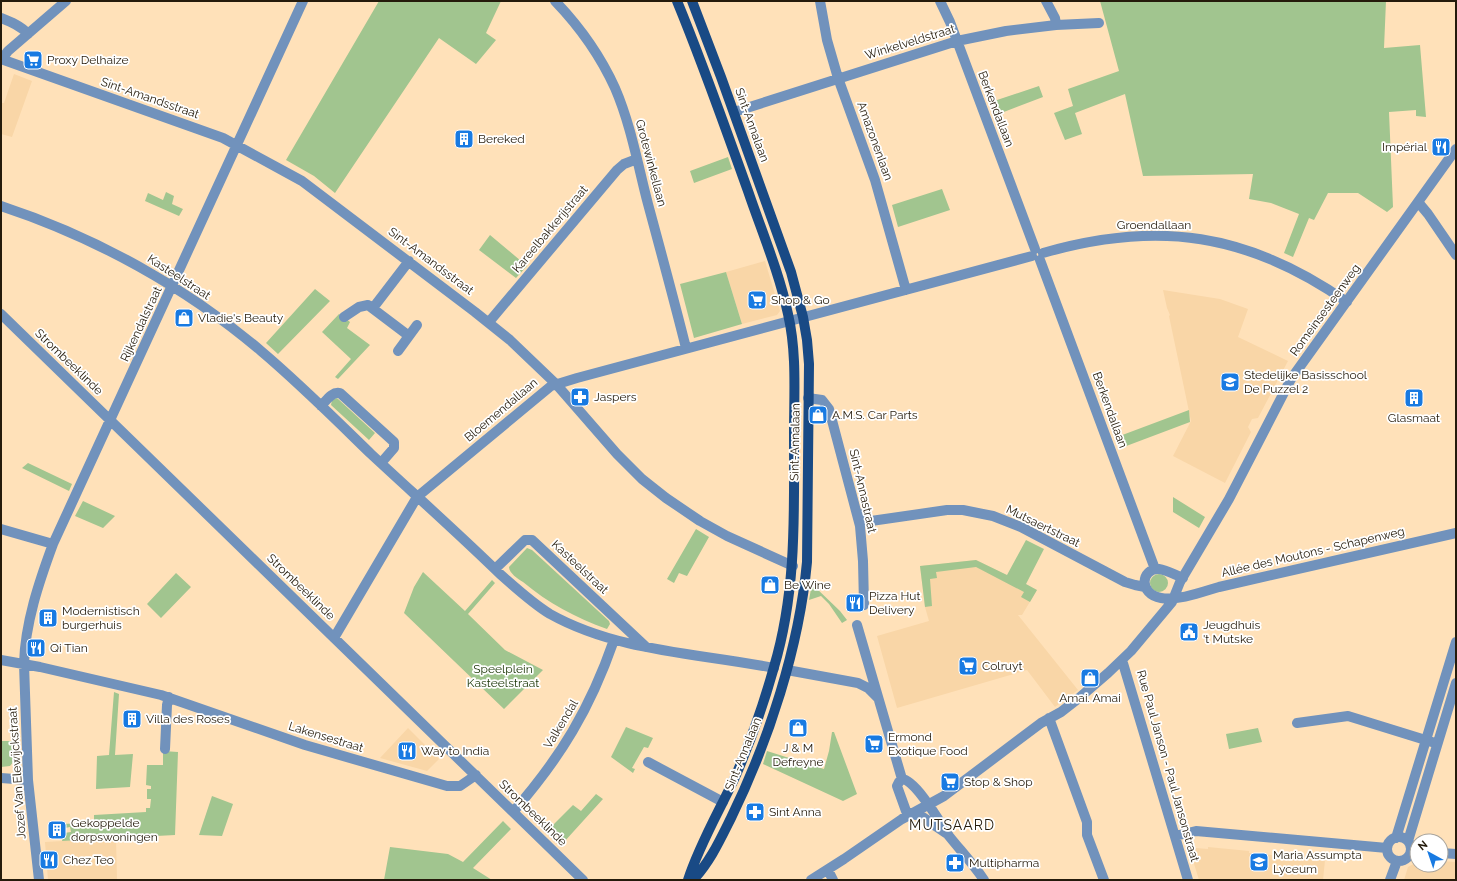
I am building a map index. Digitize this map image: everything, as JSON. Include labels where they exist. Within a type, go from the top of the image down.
[{"type":"main road","name":"Sint-Annalaan","points":[[677,1],[710,85],[778,276],[796,319],[807,340],[809,364],[807,562],[804,590],[787,670],[748,780],[712,855],[693,880]]},
{"type":"main road","name":"Sint-Annalaan","points":[[688,880],[698,852],[723,802],[745,752],[774,668],[789,602],[793,566],[794,365],[796,319],[791,272],[734,112],[692,1]]},
{"type":"street","points":[[1,59],[8,51],[66,1]]},
{"type":"street","name":"Rijkendalstraat","points":[[24,664],[24,650],[33,606],[53,544],[303,1]]},
{"type":"street","name":"Grotewinkellaan","points":[[555,1],[571,18],[590,43],[608,73],[621,106],[637,159],[686,348]]},
{"type":"street","name":"Amazonenlaan","points":[[820,1],[827,40],[838,78],[876,180],[906,290]]},
{"type":"street","name":"Berkendallaan","points":[[940,1],[957,41],[1155,569]]},
{"type":"street","points":[[1046,1],[1055,18],[1056,25]]},
{"type":"street","points":[[1,18],[16,24],[28,34]]},
{"type":"street","name":"Winkelveldstraat","points":[[734,112],[957,41],[1006,31],[1056,25],[1099,23]]},
{"type":"street","name":"Sint-Amandsstraat","points":[[1,59],[206,132],[237,146],[302,180],[489,322],[556,384],[617,454],[642,479],[666,498],[700,521],[727,536],[793,566]]},
{"type":"street","name":"Romeinsesteenweg","points":[[811,880],[899,821],[944,796],[1041,723],[1060,712],[1086,692],[1122,660],[1167,610],[1175,597],[1182,578],[1229,499],[1292,379],[1456,150]]},
{"type":"street","name":"Kareelbakkerijstraat","points":[[489,322],[617,170],[624,164],[637,159]]},
{"type":"street","points":[[1418,202],[1456,255]]},
{"type":"street","name":"Kasteelstraat","points":[[1,206],[41,221],[103,248],[172,286],[224,322],[260,350],[495,569],[528,598],[551,614],[588,632],[614,640],[646,647],[774,668]]},
{"type":"street","name":"Groendallaan","points":[[796,319],[1090,241],[1109,238],[1150,236],[1197,238],[1240,248],[1278,262],[1308,277],[1347,302]]},
{"type":"street","points":[[373,308],[409,261]]},
{"type":"street","points":[[344,317],[362,306],[368,305],[409,336]]},
{"type":"street","name":"Strombeeklinde","points":[[1,314],[583,880]]},
{"type":"street","name":"Bloemendallaan","points":[[334,638],[417,497],[541,394],[556,384],[796,319]]},
{"type":"street","points":[[398,351],[417,325]]},
{"type":"street","points":[[321,406],[333,394],[336,392],[340,393],[394,442],[395,446],[393,450],[381,463]]},
{"type":"street","name":"Sint-Annastraat","points":[[808,398],[822,400],[829,409],[857,512],[864,561],[864,605]]},
{"type":"street","name":"Mutsaertstraat","points":[[857,512],[865,520],[870,521],[939,510],[962,510],[993,516],[1020,527],[1125,582],[1140,586]]},
{"type":"street","points":[[1,529],[53,544]]},
{"type":"street","name":"Allée des Moutons - Schapenweg","points":[[1175,597],[1194,594],[1226,585],[1456,533]]},
{"type":"street","name":"Kasteelstraat","points":[[495,569],[524,540],[532,540],[646,647]]},
{"type":"street","points":[[1175,597],[1167,598],[1155,596],[1140,586],[1148,574],[1155,569],[1164,570],[1182,578]]},
{"type":"street","points":[[857,625],[902,779]]},
{"type":"street","name":"Valkendal","points":[[513,812],[543,774],[575,729],[599,680],[614,640]]},
{"type":"street","points":[[1396,838],[1456,642]]},
{"type":"street","name":"Lakensestraat","points":[[1,660],[151,692],[313,747],[447,786],[460,786],[476,775]]},
{"type":"street","name":"Rue Paul Janson - Paul Jansonstraat","points":[[1122,660],[1188,880]]},
{"type":"street","name":"Jozef Van Elewijckstraat","points":[[24,664],[28,780],[39,880]]},
{"type":"street","points":[[787,670],[858,684],[872,692],[879,700]]},
{"type":"street","points":[[1415,833],[1437,744],[1456,683]]},
{"type":"street","points":[[165,749],[166,705],[169,698]]},
{"type":"street","points":[[1297,723],[1348,716],[1437,744]]},
{"type":"street","points":[[1049,718],[1087,822],[1087,835],[1104,879]]},
{"type":"street","points":[[648,762],[723,802]]},
{"type":"street","points":[[1,778],[28,780]]},
{"type":"street","points":[[902,779],[908,781],[929,805],[949,836],[984,880]]},
{"type":"street","points":[[902,779],[899,782],[898,788],[905,809],[912,814],[921,816],[949,836]]},
{"type":"street","points":[[1175,836],[1196,831],[1387,848]]},
{"type":"street","points":[[1409,844],[1404,838],[1396,838],[1391,841],[1387,848],[1389,855],[1397,861],[1407,859],[1409,856]]},
{"type":"street","points":[[1390,880],[1397,861]]},
{"type":"street","points":[[828,870],[833,880]]},
{"type":"shaded area","points":[[14,74],[32,81],[12,137],[1,134],[1,107],[2,103],[4,103]]},
{"type":"shaded area","points":[[765,261],[780,311],[777,315],[742,324],[726,272]]},
{"type":"shaded area","name":"Stedelijke Basisschool De Puzzel 2","points":[[1163,290],[1220,299],[1248,309],[1238,337],[1288,361],[1258,418],[1252,419],[1248,427],[1251,432],[1225,483],[1173,456],[1191,421],[1170,315]]},
{"type":"shaded area","points":[[976,560],[1037,590],[1022,615],[1018,615],[1078,690],[1055,707],[1027,670],[897,708],[877,636],[929,621],[925,607],[920,566]]},
{"type":"shaded area","points":[[408,728],[439,759],[427,771],[380,758]]},
{"type":"shaded area","points":[[116,838],[117,880],[48,880],[45,842]]},
{"type":"shaded area","name":"Maria Assumpta Lyceum","points":[[1208,847],[1249,851],[1249,853],[1325,860],[1323,880],[1199,880],[1191,854],[1196,848],[1208,849]]},
{"type":"shaded area","points":[[1449,862],[1456,862],[1456,880],[1404,880],[1408,867],[1409,873],[1449,873]]},
{"type":"green space","points":[[379,1],[501,1],[486,33],[496,40],[476,64],[439,38],[335,193],[314,176],[286,160]]},
{"type":"green space","points":[[1100,1],[1386,1],[1384,48],[1420,45],[1426,117],[1416,116],[1416,110],[1389,112],[1393,207],[1387,212],[1358,193],[1328,193],[1314,220],[1309,218],[1293,257],[1284,253],[1299,214],[1271,203],[1249,199],[1253,174],[1143,176],[1125,94],[1075,113],[1082,134],[1065,140],[1054,113],[1073,106],[1068,89],[1119,71]]},
{"type":"green space","points":[[1039,86],[1043,97],[996,115],[991,102]]},
{"type":"green space","points":[[728,157],[732,169],[694,183],[690,171]]},
{"type":"green space","points":[[942,189],[950,210],[898,227],[892,205]]},
{"type":"green space","points":[[166,192],[174,196],[172,204],[183,209],[179,216],[145,201],[148,193],[163,200]]},
{"type":"green space","points":[[490,235],[527,266],[516,278],[479,250]]},
{"type":"green space","points":[[726,272],[742,324],[694,338],[680,284]]},
{"type":"green space","points":[[315,289],[330,301],[278,354],[266,343]]},
{"type":"green space","points":[[339,314],[350,322],[347,328],[370,345],[338,379],[335,377],[351,359],[322,332]]},
{"type":"green space","points":[[337,398],[375,433],[369,440],[331,405],[332,400]]},
{"type":"green space","points":[[1189,410],[1190,422],[1121,448],[1117,437]]},
{"type":"green space","points":[[28,463],[72,484],[69,491],[22,468]]},
{"type":"green space","points":[[1173,497],[1205,517],[1199,528],[1173,512]]},
{"type":"green space","points":[[83,501],[115,516],[103,528],[75,516]]},
{"type":"green space","points":[[696,529],[709,537],[687,576],[679,573],[674,583],[667,579]]},
{"type":"green space","points":[[1026,540],[1044,549],[1026,584],[1037,590],[1030,602],[1021,597],[1024,592],[976,567],[936,572],[937,578],[930,579],[932,606],[925,607],[920,566],[976,560],[1007,575]]},
{"type":"green space","points":[[527,548],[532,550],[609,621],[610,624],[607,629],[584,620],[542,597],[512,574],[509,567]]},
{"type":"green space","name":"Speelplein Kasteelstraat","points":[[423,572],[465,611],[492,580],[495,583],[468,614],[505,650],[543,670],[504,709],[404,613],[414,587]]},
{"type":"green space","points":[[176,573],[191,587],[161,618],[147,604]]},
{"type":"green space","points":[[1155,574],[1163,574],[1168,579],[1166,590],[1163,592],[1155,592],[1150,587],[1150,579]]},
{"type":"green space","points":[[814,586],[840,611],[847,620],[842,623],[829,604],[821,596],[809,600],[811,589]]},
{"type":"green space","points":[[114,692],[119,694],[115,755],[133,754],[130,787],[96,789],[97,756],[109,755]]},
{"type":"green space","points":[[626,727],[653,738],[648,748],[644,747],[632,768],[635,769],[633,773],[611,757]]},
{"type":"green space","points":[[1258,728],[1262,742],[1229,749],[1226,734]]},
{"type":"green space","points":[[832,732],[834,732],[857,794],[843,801],[763,764],[767,751],[824,769]]},
{"type":"green space","points":[[1,741],[13,741],[15,760],[10,766],[1,767]]},
{"type":"green space","points":[[163,751],[178,752],[175,835],[62,841],[64,833],[71,832],[70,827],[65,828],[64,824],[94,822],[94,815],[146,812],[146,808],[150,808],[151,799],[147,799],[147,789],[151,789],[151,786],[146,785],[147,765],[163,765]]},
{"type":"green space","points":[[596,794],[603,799],[564,842],[550,828],[573,805],[581,811]]},
{"type":"green space","points":[[212,796],[233,804],[222,836],[199,835]]},
{"type":"green space","points":[[503,821],[511,829],[473,868],[492,880],[384,880],[390,847],[448,854],[463,862]]},
{"type":"place","name":"Proxy Delhaize","points":[[33,60]]},
{"type":"place","name":"Bereked","points":[[464,139]]},
{"type":"place","name":"Impérial","points":[[1441,147]]},
{"type":"place","name":"Shop & Go","points":[[757,300]]},
{"type":"place","name":"Vladie's Beauty","points":[[184,318]]},
{"type":"place","name":"Stedelijke Basisschool De Puzzel 2","points":[[1230,382]]},
{"type":"place","name":"Jaspers","points":[[580,397]]},
{"type":"place","name":"Glasmaat","points":[[1414,398]]},
{"type":"place","name":"A.M.S. Car Parts","points":[[818,415]]},
{"type":"place","name":"Be Wine","points":[[770,585]]},
{"type":"place","name":"Pizza Hut Delivery","points":[[855,603]]},
{"type":"place","name":"Modernistisch burgerhuis","points":[[48,618]]},
{"type":"place","name":"Jeugdhuis 't Mutske","points":[[1189,632]]},
{"type":"place","name":"Qi Tian","points":[[36,648]]},
{"type":"place","name":"Colruyt","points":[[968,666]]},
{"type":"place","name":"Amai. Amai","points":[[1090,678]]},
{"type":"place","name":"Villa des Roses","points":[[132,719]]},
{"type":"place","name":"J & M Defreyne","points":[[798,728]]},
{"type":"place","name":"Ermond Exotique Food","points":[[874,744]]},
{"type":"place","name":"Way to India","points":[[407,751]]},
{"type":"place","name":"Stop & Shop","points":[[950,782]]},
{"type":"place","name":"Sint Anna","points":[[755,812]]},
{"type":"place","name":"Gekoppelde dorpswoningen","points":[[57,830]]},
{"type":"place","name":"Chez Teo","points":[[49,860]]},
{"type":"place","name":"Maria Assumpta Lyceum","points":[[1259,862]]},
{"type":"place","name":"Multipharma","points":[[955,863]]},
{"type":"district","name":"MUTSAARD","points":[[952,825]]}]
